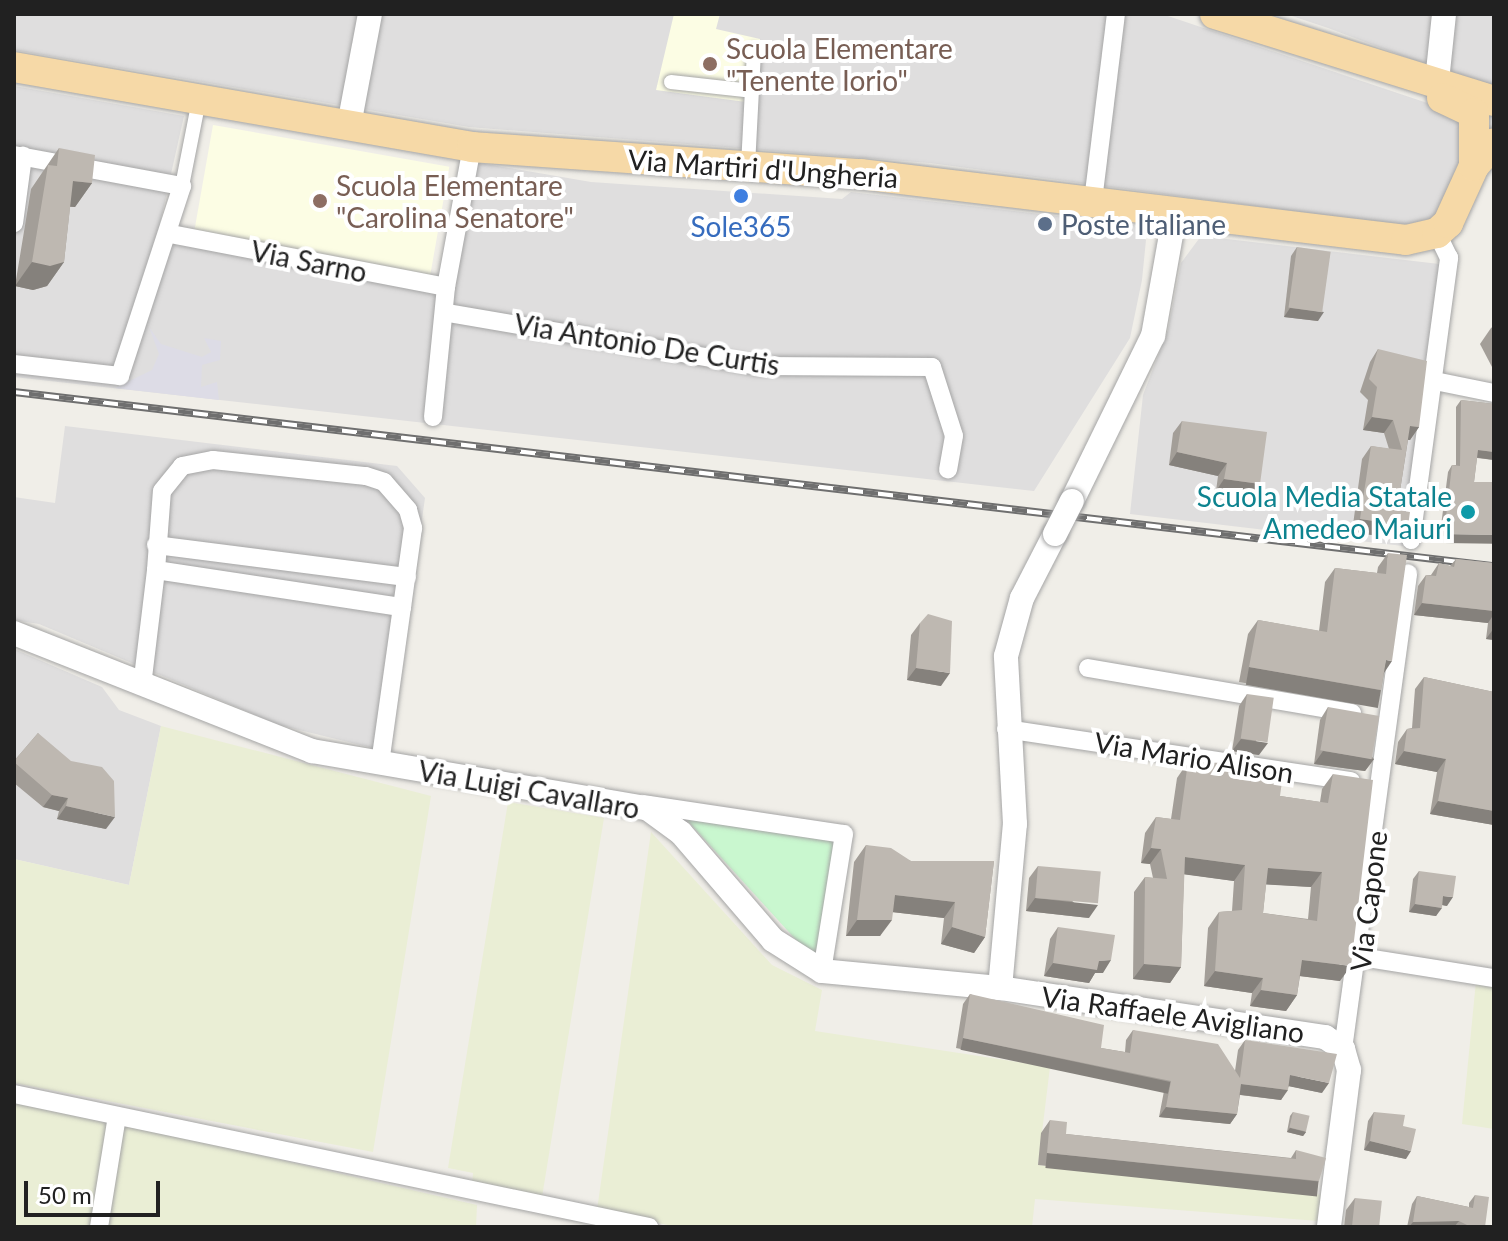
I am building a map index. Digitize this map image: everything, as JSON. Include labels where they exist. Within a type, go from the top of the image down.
[{"type":"main road","points":[[1221,15],[1378,68],[1470,108],[1477,125],[1474,166]]},
{"type":"main road","name":"Via Martiri d'Ungheria","points":[[14,67],[472,147],[748,166],[1093,201],[1353,236],[1437,233]]},
{"type":"main road","points":[[1378,68],[1437,81],[1494,101]]},
{"type":"main road","points":[[1437,233],[1474,166],[1494,143]]},
{"type":"street","points":[[349,125],[370,14]]},
{"type":"street","points":[[1093,201],[1116,14]]},
{"type":"street","points":[[1437,81],[1444,14]]},
{"type":"street","points":[[748,166],[754,50]]},
{"type":"street","points":[[671,82],[752,91]]},
{"type":"street","points":[[14,364],[120,376],[171,234],[199,100]]},
{"type":"street","points":[[433,417],[448,313],[446,287],[472,147]]},
{"type":"street","points":[[14,223],[19,155],[182,186]]},
{"type":"street","points":[[1000,988],[1015,824],[1006,729],[1010,637],[1055,534],[1153,336],[1175,212]]},
{"type":"street","points":[[1411,540],[1435,381],[1449,258],[1437,233]]},
{"type":"street","name":"Via Sarno","points":[[171,234],[446,287]]},
{"type":"street","name":"Via Antonio De Curtis","points":[[448,313],[759,366],[932,367],[954,436],[948,469]]},
{"type":"street","points":[[1435,381],[1494,393]]},
{"type":"street","points":[[142,686],[162,491],[197,460],[366,476],[384,482],[408,510],[407,577],[380,764]]},
{"type":"street","points":[[156,545],[407,577]]},
{"type":"street","points":[[156,570],[402,607]]},
{"type":"street","name":"Via Capone","points":[[1329,1227],[1349,1070],[1343,1049],[1361,957],[1408,573]]},
{"type":"street","name":"Via Luigi Cavallaro","points":[[14,633],[290,744],[380,764],[634,803],[669,821],[773,940],[822,971],[1000,988]]},
{"type":"street","points":[[1088,668],[1390,720]]},
{"type":"street","name":"Via Mario Alison","points":[[1006,729],[1382,786]]},
{"type":"street","points":[[634,803],[844,834],[822,971]]},
{"type":"street","points":[[1361,957],[1494,978]]},
{"type":"street","name":"Via Raffaele Avigliano","points":[[1000,988],[1312,1034],[1343,1049]]},
{"type":"street","points":[[14,1094],[649,1227]]},
{"type":"street","points":[[99,1227],[117,1116]]},
{"type":"shaded area","points":[[14,14],[1162,14],[1469,117],[1448,213],[1421,228],[930,163],[469,127],[14,50]]},
{"type":"shaded area","name":"Scuola Elementare \"Tenente Iorio\"","points":[[674,14],[720,14],[716,29],[760,39],[754,145],[746,102],[656,90]]},
{"type":"shaded area","points":[[1286,14],[1494,14],[1494,90],[1328,28]]},
{"type":"shaded area","points":[[14,86],[184,116],[156,241],[451,294],[474,162],[591,182],[842,199],[851,192],[1134,225],[1146,240],[1142,280],[1130,338],[1034,491],[14,377]]},
{"type":"shaded area","name":"Scuola Elementare \"Carolina Senatore\"","points":[[213,125],[449,167],[430,278],[193,236]]},
{"type":"shaded area","points":[[1201,236],[1439,264],[1403,546],[1130,514],[1143,395],[1168,330],[1181,263]]},
{"type":"shaded area","points":[[149,327],[161,344],[202,357],[211,352],[204,338],[221,341],[220,360],[202,365],[201,387],[217,382],[219,400],[115,388],[152,370],[159,354]]},
{"type":"shaded area","points":[[65,426],[397,466],[425,498],[389,752],[279,725],[39,624],[14,620],[14,497],[55,503]]},
{"type":"shaded area","points":[[14,649],[102,687],[119,710],[161,726],[129,885],[14,859]]},
{"type":"shaded area","points":[[161,726],[431,796],[373,1152],[14,1083],[14,859],[129,885]]},
{"type":"shaded area","points":[[508,802],[604,818],[542,1197],[472,1184],[473,1173],[448,1168]]},
{"type":"shaded area","points":[[651,832],[772,965],[822,990],[815,1031],[1050,1067],[1038,1165],[1323,1195],[1319,1221],[1035,1199],[1032,1227],[677,1227],[597,1210]]},
{"type":"shaded area","points":[[1476,981],[1494,983],[1494,1129],[1462,1124]]},
{"type":"shaded area","points":[[14,1102],[111,1124],[94,1227],[14,1227]]},
{"type":"shaded area","points":[[121,1123],[477,1205],[476,1227],[106,1227]]},
{"type":"green space","points":[[686,819],[837,842],[818,955],[797,941]]},
{"type":"building","points":[[59,148],[95,155],[92,183],[73,181],[64,262],[50,266],[32,262],[48,165],[57,166]]},
{"type":"building","points":[[1297,247],[1331,252],[1322,312],[1289,307]]},
{"type":"building","points":[[1378,349],[1427,361],[1419,427],[1410,426],[1397,510],[1410,512],[1408,526],[1360,519],[1371,446],[1402,450],[1393,420],[1372,417],[1377,387],[1369,379]]},
{"type":"building","points":[[1461,400],[1494,404],[1494,452],[1478,450],[1474,482],[1494,482],[1494,535],[1444,534],[1452,465],[1460,466]]},
{"type":"building","points":[[1182,421],[1267,432],[1260,484],[1224,479],[1227,463],[1177,452]]},
{"type":"building","points":[[1388,553],[1407,555],[1392,661],[1386,660],[1381,690],[1249,667],[1258,620],[1327,632],[1335,568],[1386,574]]},
{"type":"building","points":[[1456,559],[1494,563],[1494,611],[1422,603],[1426,575],[1436,576],[1439,563],[1454,567]]},
{"type":"building","points":[[928,614],[952,621],[950,673],[916,668],[920,623]]},
{"type":"building","points":[[1424,677],[1494,692],[1494,811],[1438,801],[1446,759],[1404,751],[1407,729],[1420,728]]},
{"type":"building","points":[[1247,694],[1274,698],[1267,742],[1241,739]]},
{"type":"building","points":[[1328,707],[1379,716],[1372,759],[1320,750]]},
{"type":"building","points":[[38,733],[71,761],[102,767],[114,781],[115,817],[66,806],[68,798],[52,795],[14,762]]},
{"type":"building","points":[[1188,762],[1266,764],[1265,772],[1283,774],[1280,796],[1328,803],[1333,774],[1373,780],[1351,966],[1302,960],[1297,995],[1261,990],[1263,978],[1215,971],[1219,912],[1242,910],[1245,865],[1185,857],[1181,967],[1144,964],[1145,877],[1167,879],[1161,849],[1151,848],[1156,817],[1180,820]],"holes":[[[1268,868],[1322,872],[1317,921],[1263,913]]]},
{"type":"building","points":[[866,845],[891,848],[911,861],[994,861],[985,937],[952,927],[955,902],[895,895],[892,920],[857,920]]},
{"type":"building","points":[[1038,866],[1101,871],[1098,903],[1035,898]]},
{"type":"building","points":[[1419,871],[1456,876],[1453,897],[1443,896],[1442,908],[1415,904]]},
{"type":"building","points":[[1058,927],[1115,935],[1111,960],[1099,961],[1097,970],[1053,963]]},
{"type":"building","points":[[970,994],[1104,1025],[1101,1048],[1130,1053],[1133,1030],[1218,1044],[1240,1078],[1245,1040],[1337,1054],[1329,1083],[1290,1075],[1288,1090],[1241,1084],[1237,1114],[1166,1107],[1171,1081],[963,1038]]},
{"type":"building","points":[[1293,1112],[1310,1116],[1306,1131],[1289,1128]]},
{"type":"building","points":[[1374,1112],[1405,1115],[1403,1126],[1416,1129],[1411,1151],[1370,1141]]},
{"type":"building","points":[[1050,1120],[1067,1122],[1066,1134],[1296,1159],[1296,1150],[1326,1158],[1319,1181],[1047,1153]]},
{"type":"building","points":[[1475,1195],[1489,1197],[1485,1227],[1471,1227],[1459,1221],[1413,1222],[1417,1196],[1473,1208]]},
{"type":"building","points":[[1355,1198],[1382,1201],[1379,1227],[1352,1227]]},
{"type":"railway","points":[[14,392],[1494,566]]},
{"type":"place","name":"Scuola Elementare \"Tenente Iorio\"","points":[[710,64]]},
{"type":"place","name":"Sole365","points":[[741,196]]},
{"type":"place","name":"Scuola Elementare \"Carolina Senatore\"","points":[[320,201]]},
{"type":"place","name":"Poste Italiane","points":[[1045,224]]},
{"type":"place","name":"Scuola Media Statale Amedeo Maiuri","points":[[1468,512]]}]
